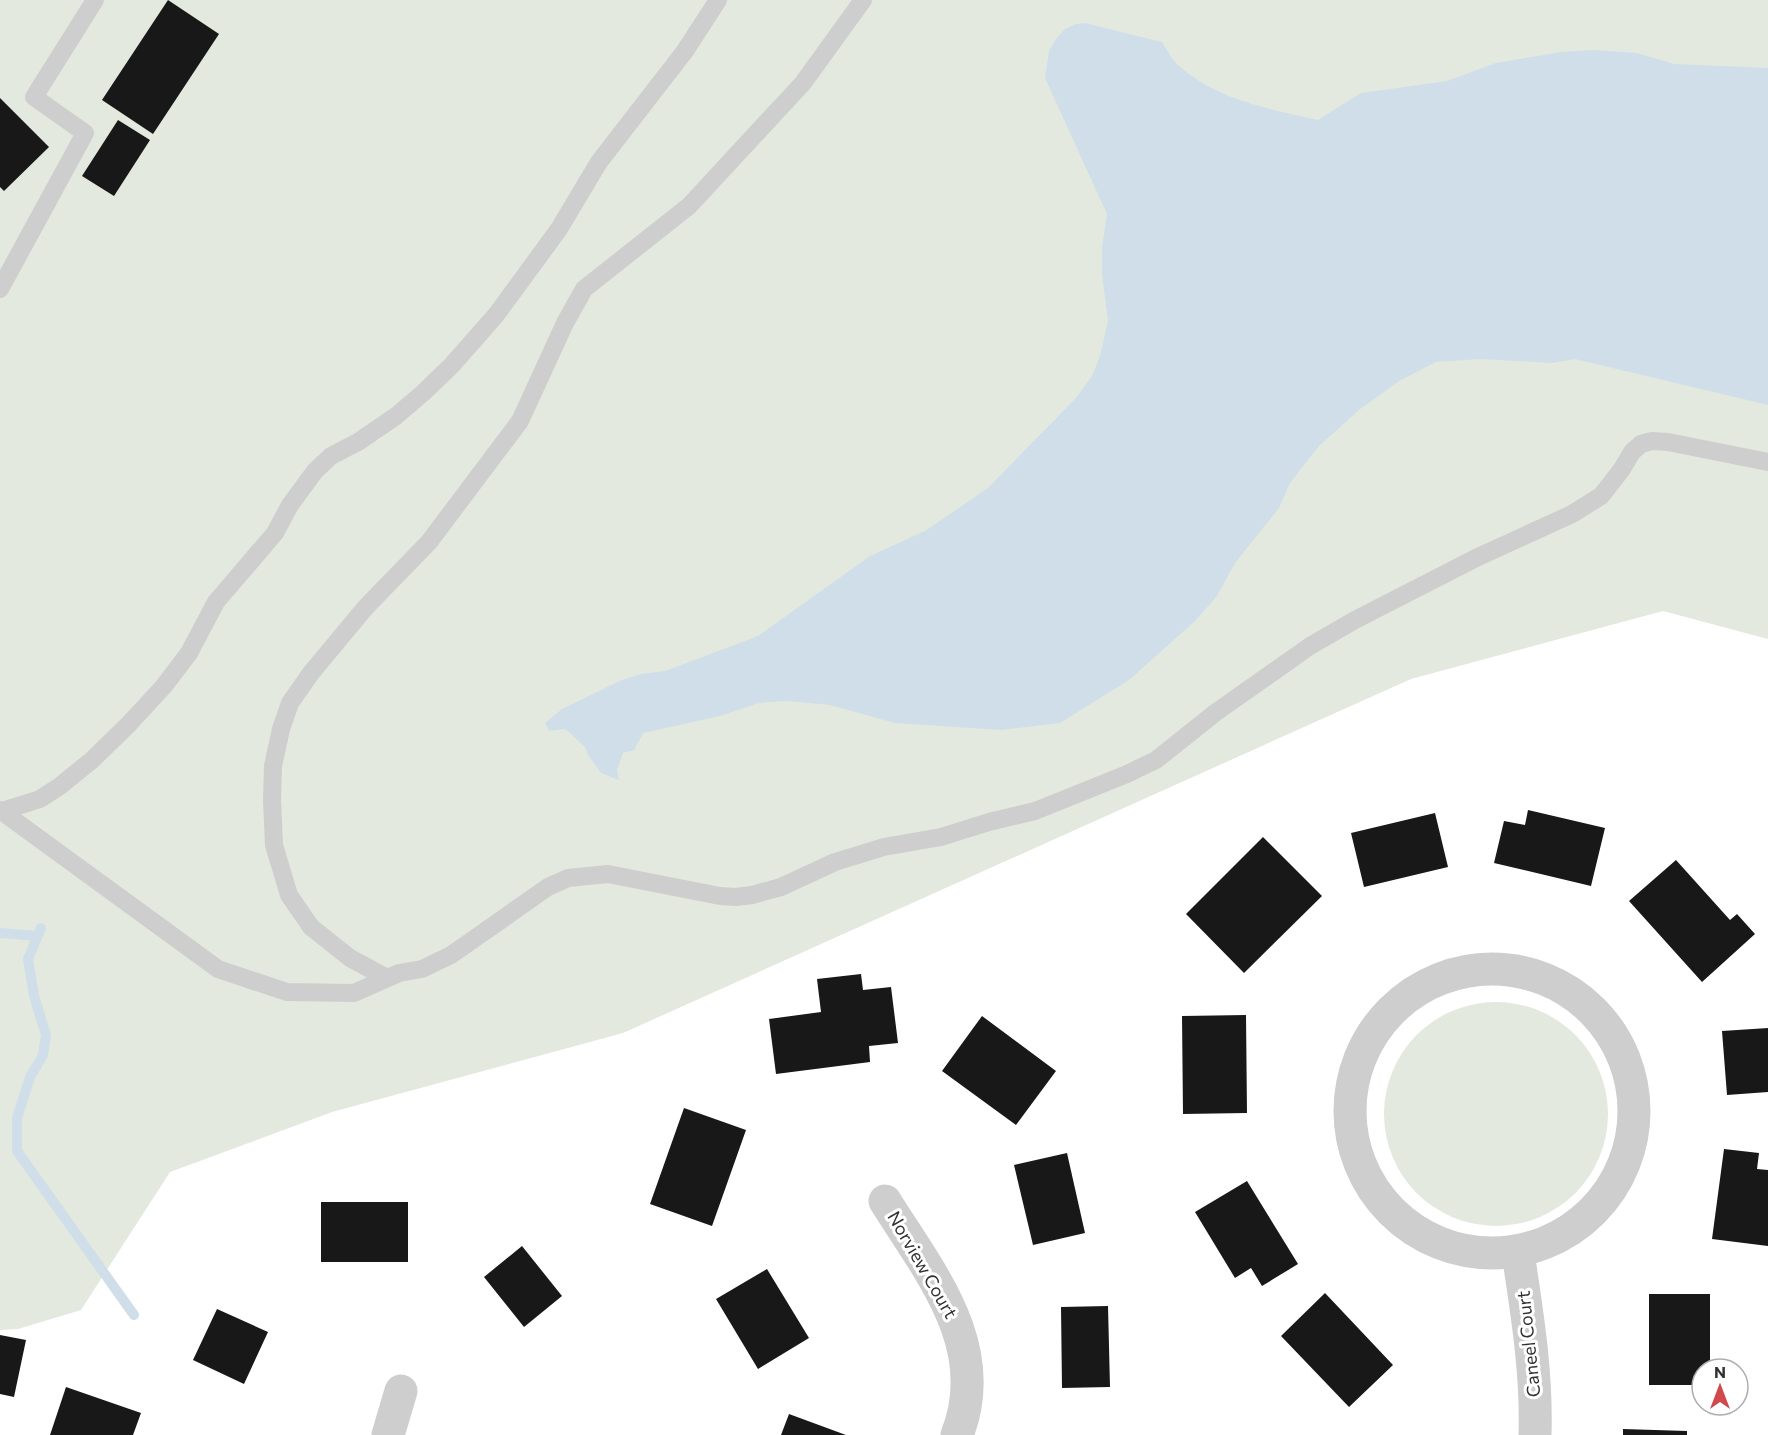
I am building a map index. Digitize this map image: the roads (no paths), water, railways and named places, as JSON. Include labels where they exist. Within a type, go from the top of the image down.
[{"type":"street","points":[[1485,968],[1514,970],[1537,976],[1563,988],[1587,1004],[1606,1026],[1618,1045],[1629,1072],[1633,1095],[1632,1129],[1624,1162],[1606,1196],[1579,1224],[1549,1242],[1518,1252],[1486,1254],[1456,1248],[1429,1238],[1405,1223],[1381,1199],[1365,1175],[1353,1137],[1350,1109],[1353,1081],[1364,1048],[1376,1028],[1395,1006],[1428,983],[1456,972],[1485,968]]},
{"type":"street","name":"Norview Court","points":[[885,1201],[944,1296],[962,1337],[968,1370],[967,1403],[957,1435]]},
{"type":"street","name":"Caneel Court","points":[[1518,1252],[1532,1342],[1536,1404],[1535,1435]]},
{"type":"street","points":[[388,1435],[401,1391]]},
{"type":"lane","points":[[0,290],[85,133],[34,97],[95,0]]},
{"type":"lane","points":[[1,810],[40,799],[60,786],[92,760],[128,725],[164,686],[189,654],[216,602],[275,533],[290,505],[315,471],[331,456],[358,442],[396,416],[452,365],[496,315],[559,229],[599,162],[685,51],[718,0]]},
{"type":"lane","points":[[387,978],[350,958],[311,927],[289,895],[274,845],[272,800],[273,766],[281,729],[290,703],[311,673],[365,608],[429,542],[520,421],[584,290],[689,206],[803,83],[863,0]]},
{"type":"lane","points":[[1,810],[218,969],[287,992],[354,993],[399,973],[422,969],[451,955],[548,887],[568,878],[608,874],[631,877],[688,891],[736,897],[781,887],[836,862],[884,847],[941,837],[1035,811],[1086,792],[1156,760],[1224,707],[1310,646],[1355,620],[1476,558],[1572,514],[1601,496],[1632,452],[1641,444],[1652,441],[1668,442],[1768,462]]},
{"type":"waterway","points":[[41,928],[28,959],[34,996],[46,1035],[43,1055],[30,1077],[17,1118],[17,1151],[134,1315]]},
{"type":"waterway","points":[[0,933],[37,936]]}]
